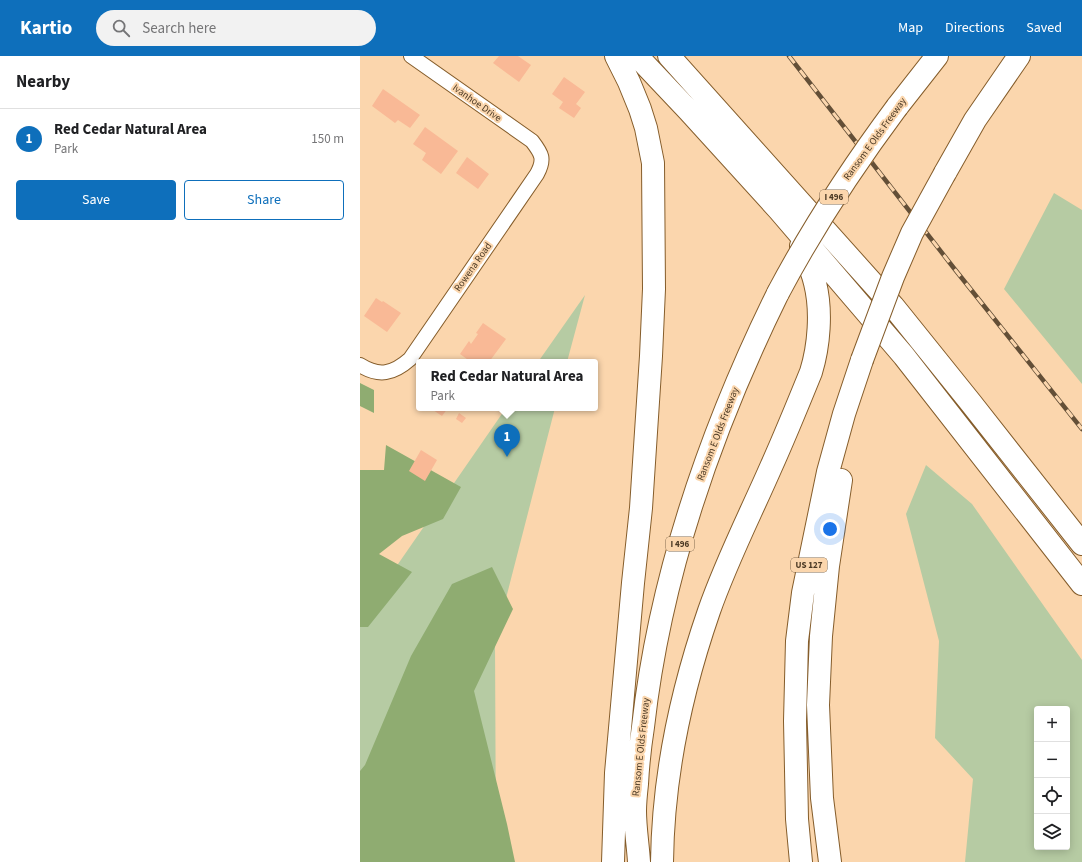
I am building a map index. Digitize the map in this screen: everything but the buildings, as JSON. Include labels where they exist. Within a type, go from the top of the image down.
[{"type":"highway","points":[[613,862],[616,773],[641,508],[652,356],[654,289],[653,163],[646,128],[640,109],[616,56]]},
{"type":"highway","points":[[637,56],[779,210],[904,356],[1082,584]]},
{"type":"highway","points":[[669,56],[893,306],[1082,544]]},
{"type":"highway","name":"Ransom E Olds Freeway","points":[[639,862],[635,810],[639,755],[655,642],[674,562],[703,472],[726,409],[751,350],[778,293],[798,256],[830,203],[897,107],[937,56]]},
{"type":"highway","points":[[830,862],[822,798],[818,705],[821,636],[833,523],[862,360],[883,303],[912,233],[975,120],[1019,56]]},
{"type":"highway","points":[[662,862],[665,796],[672,749],[688,678],[718,588],[811,372],[817,347],[819,323],[816,284],[801,246],[779,210]]},
{"type":"highway","name":"US 127","points":[[801,862],[797,819],[794,721],[797,641],[803,593],[826,479],[844,414],[862,360]]},
{"type":"highway","points":[[631,862],[635,810]]},
{"type":"street","name":"Ivanhoe Drive","points":[[410,56],[532,141],[541,152]]},
{"type":"street","name":"Rowena Road","points":[[360,365],[375,372],[389,372],[400,368],[410,359],[538,174],[542,165],[541,152]]},
{"type":"green space","points":[[1054,193],[1082,210],[1082,384],[1004,289]]},
{"type":"green space","points":[[585,295],[568,359],[540,359]]},
{"type":"green space","points":[[360,383],[374,390],[374,413],[360,406]]},
{"type":"green space","points":[[504,411],[554,411],[495,641],[496,859],[360,862],[360,619]]},
{"type":"green space","points":[[386,445],[461,487],[443,519],[402,536],[379,554],[412,572],[368,627],[360,627],[360,470],[384,470]]},
{"type":"green space","points":[[926,465],[972,504],[1082,660],[1082,862],[965,862],[973,779],[935,738],[939,641],[906,514]]},
{"type":"green space","points":[[492,567],[513,609],[474,691],[515,862],[360,862],[360,771],[365,765],[411,656],[452,584]]},
{"type":"railway","points":[[789,56],[953,267],[1082,429]]},
{"type":"place","name":"Red Cedar Natural Area","points":[[507,457]]}]
